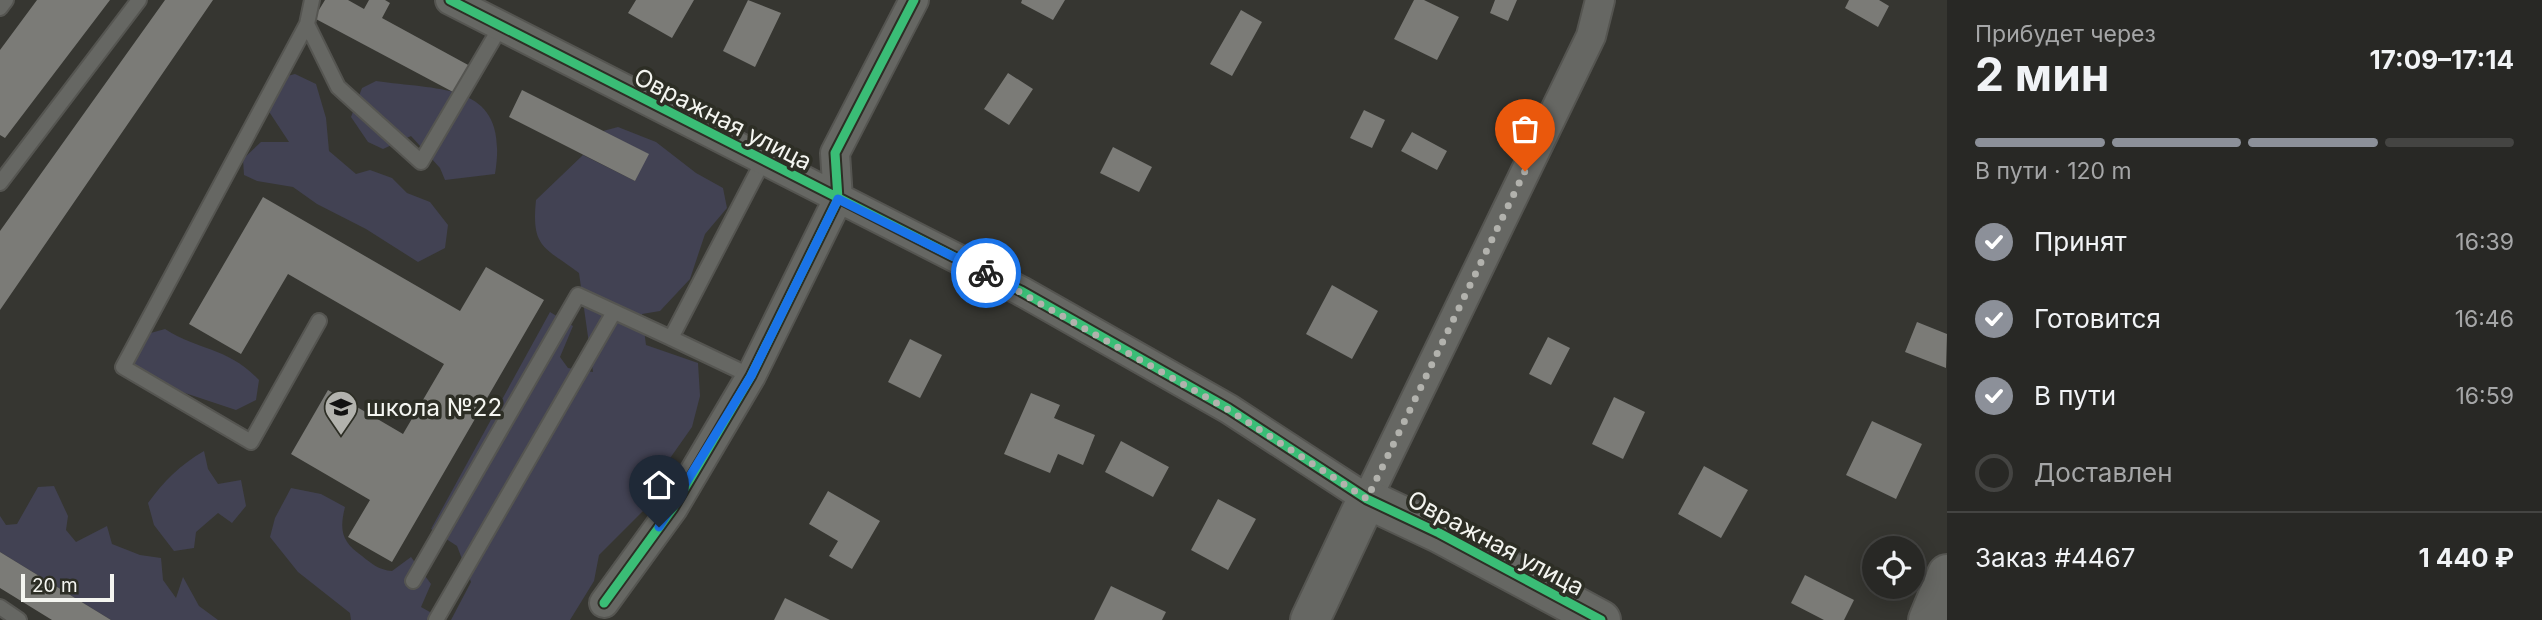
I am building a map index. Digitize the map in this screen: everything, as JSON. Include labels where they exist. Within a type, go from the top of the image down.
[{"type":"street","name":"Овражная улица","points":[[450,0],[1021,290],[1229,410],[1367,499],[1438,533],[1601,620]]},
{"type":"street","points":[[604,603],[673,508],[751,376],[838,199],[835,153],[914,0]]},
{"type":"street","points":[[1310,620],[1591,36],[1600,0]]},
{"type":"street","points":[[1928,620],[1947,574]]},
{"type":"lane","points":[[0,8],[6,0]]},
{"type":"lane","points":[[0,183],[4,167],[139,0]]},
{"type":"lane","points":[[312,0],[307,24],[123,368],[251,442],[319,321]]},
{"type":"lane","points":[[307,24],[338,87],[421,162],[501,26]]},
{"type":"lane","points":[[671,338],[763,161]]},
{"type":"lane","points":[[413,581],[578,295],[751,376]]},
{"type":"lane","points":[[436,620],[614,312]]},
{"type":"lane","points":[[0,607],[19,620]]},
{"type":"shaded area","points":[[295,74],[316,84],[326,118],[329,151],[356,174],[370,170],[392,178],[407,193],[430,202],[448,225],[445,248],[418,262],[366,229],[317,204],[293,187],[257,181],[244,175],[243,159],[261,142],[289,142],[264,104],[272,80]]},
{"type":"shaded area","points":[[376,81],[447,91],[467,97],[482,107],[492,122],[497,144],[495,174],[445,180],[440,168],[411,136],[383,149],[368,142],[351,117],[362,88]]},
{"type":"shaded area","points":[[618,127],[656,142],[696,173],[723,188],[727,208],[705,234],[690,279],[660,311],[642,314],[646,345],[698,363],[700,396],[692,427],[661,471],[651,503],[599,555],[594,581],[570,620],[451,620],[471,582],[457,546],[431,529],[550,312],[573,326],[560,357],[568,368],[593,372],[579,273],[549,251],[538,238],[536,200],[583,155],[635,181],[648,154],[603,131]]},
{"type":"shaded area","points":[[165,329],[225,355],[247,369],[259,380],[256,400],[236,410],[173,389],[131,364],[140,336]]},
{"type":"shaded area","points":[[204,451],[208,469],[218,484],[241,480],[246,506],[232,523],[218,513],[196,532],[194,548],[174,551],[154,525],[148,503],[173,474]]},
{"type":"shaded area","points":[[54,486],[68,516],[66,530],[76,542],[107,526],[112,544],[140,555],[161,558],[163,580],[176,598],[183,577],[199,606],[218,620],[111,620],[0,552],[0,516],[6,525],[17,524],[38,487]]},
{"type":"shaded area","points":[[291,488],[321,494],[345,507],[342,529],[346,541],[376,566],[392,571],[411,557],[431,584],[421,607],[444,620],[351,620],[350,613],[298,572],[270,537],[275,518]]},
{"type":"building","points":[[37,0],[110,0],[5,138],[0,135],[0,50]]},
{"type":"building","points":[[165,0],[213,0],[0,310],[0,231]]},
{"type":"building","points":[[325,0],[348,0],[364,9],[369,0],[385,0],[390,3],[382,18],[470,66],[453,92],[314,18]]},
{"type":"building","points":[[636,0],[694,0],[672,38],[628,13]]},
{"type":"building","points":[[748,0],[781,13],[755,67],[723,51]]},
{"type":"building","points":[[1022,0],[1065,0],[1053,20],[1021,3]]},
{"type":"building","points":[[1414,0],[1424,0],[1459,17],[1437,60],[1394,39]]},
{"type":"building","points":[[1495,0],[1517,0],[1508,21],[1490,13]]},
{"type":"building","points":[[1849,0],[1879,0],[1889,6],[1878,27],[1845,8]]},
{"type":"building","points":[[1241,10],[1262,22],[1232,76],[1210,64]]},
{"type":"building","points":[[1008,73],[1033,89],[1009,125],[984,109]]},
{"type":"building","points":[[522,90],[649,154],[635,181],[509,117]]},
{"type":"building","points":[[1364,110],[1385,120],[1372,148],[1350,138]]},
{"type":"building","points":[[1412,132],[1447,151],[1437,170],[1401,151]]},
{"type":"building","points":[[1113,147],[1152,167],[1139,192],[1100,173]]},
{"type":"building","points":[[263,197],[460,311],[486,267],[544,300],[392,562],[348,537],[370,500],[291,454],[328,390],[403,434],[444,364],[288,274],[241,354],[189,324]]},
{"type":"building","points":[[1332,285],[1378,311],[1352,359],[1306,334]]},
{"type":"building","points":[[1917,322],[1947,334],[1946,368],[1905,352]]},
{"type":"building","points":[[1548,337],[1570,348],[1551,385],[1529,374]]},
{"type":"building","points":[[910,339],[942,355],[920,398],[888,382]]},
{"type":"building","points":[[1031,393],[1060,405],[1054,418],[1095,435],[1083,465],[1058,454],[1050,473],[1004,454]]},
{"type":"building","points":[[1614,397],[1645,412],[1623,459],[1592,444]]},
{"type":"building","points":[[1872,421],[1922,444],[1896,499],[1846,475]]},
{"type":"building","points":[[1121,441],[1169,467],[1153,497],[1105,472]]},
{"type":"building","points":[[1704,466],[1748,490],[1721,538],[1678,514]]},
{"type":"building","points":[[828,491],[880,521],[852,569],[829,556],[838,541],[809,524]]},
{"type":"building","points":[[1218,499],[1256,519],[1228,570],[1191,550]]},
{"type":"building","points":[[0,552],[111,620],[52,620],[0,588]]},
{"type":"building","points":[[1805,575],[1854,600],[1844,620],[1824,620],[1791,603]]},
{"type":"building","points":[[1111,586],[1166,612],[1162,620],[1094,620]]},
{"type":"building","points":[[785,598],[830,620],[774,620]]},
{"type":"cycle path","points":[[450,0],[1021,291],[1229,409],[1367,499],[1439,533],[1601,620]]},
{"type":"cycle path","points":[[604,603],[673,508],[751,376],[838,199],[835,153],[914,0]]},
{"type":"way so far","points":[[986,273],[1021,290],[1229,410],[1367,499],[1525,171]]},
{"type":"place","name":"школа №22","points":[[341,437]]},
{"type":"route","points":[[659,527],[751,376],[838,199],[986,273]]}]
